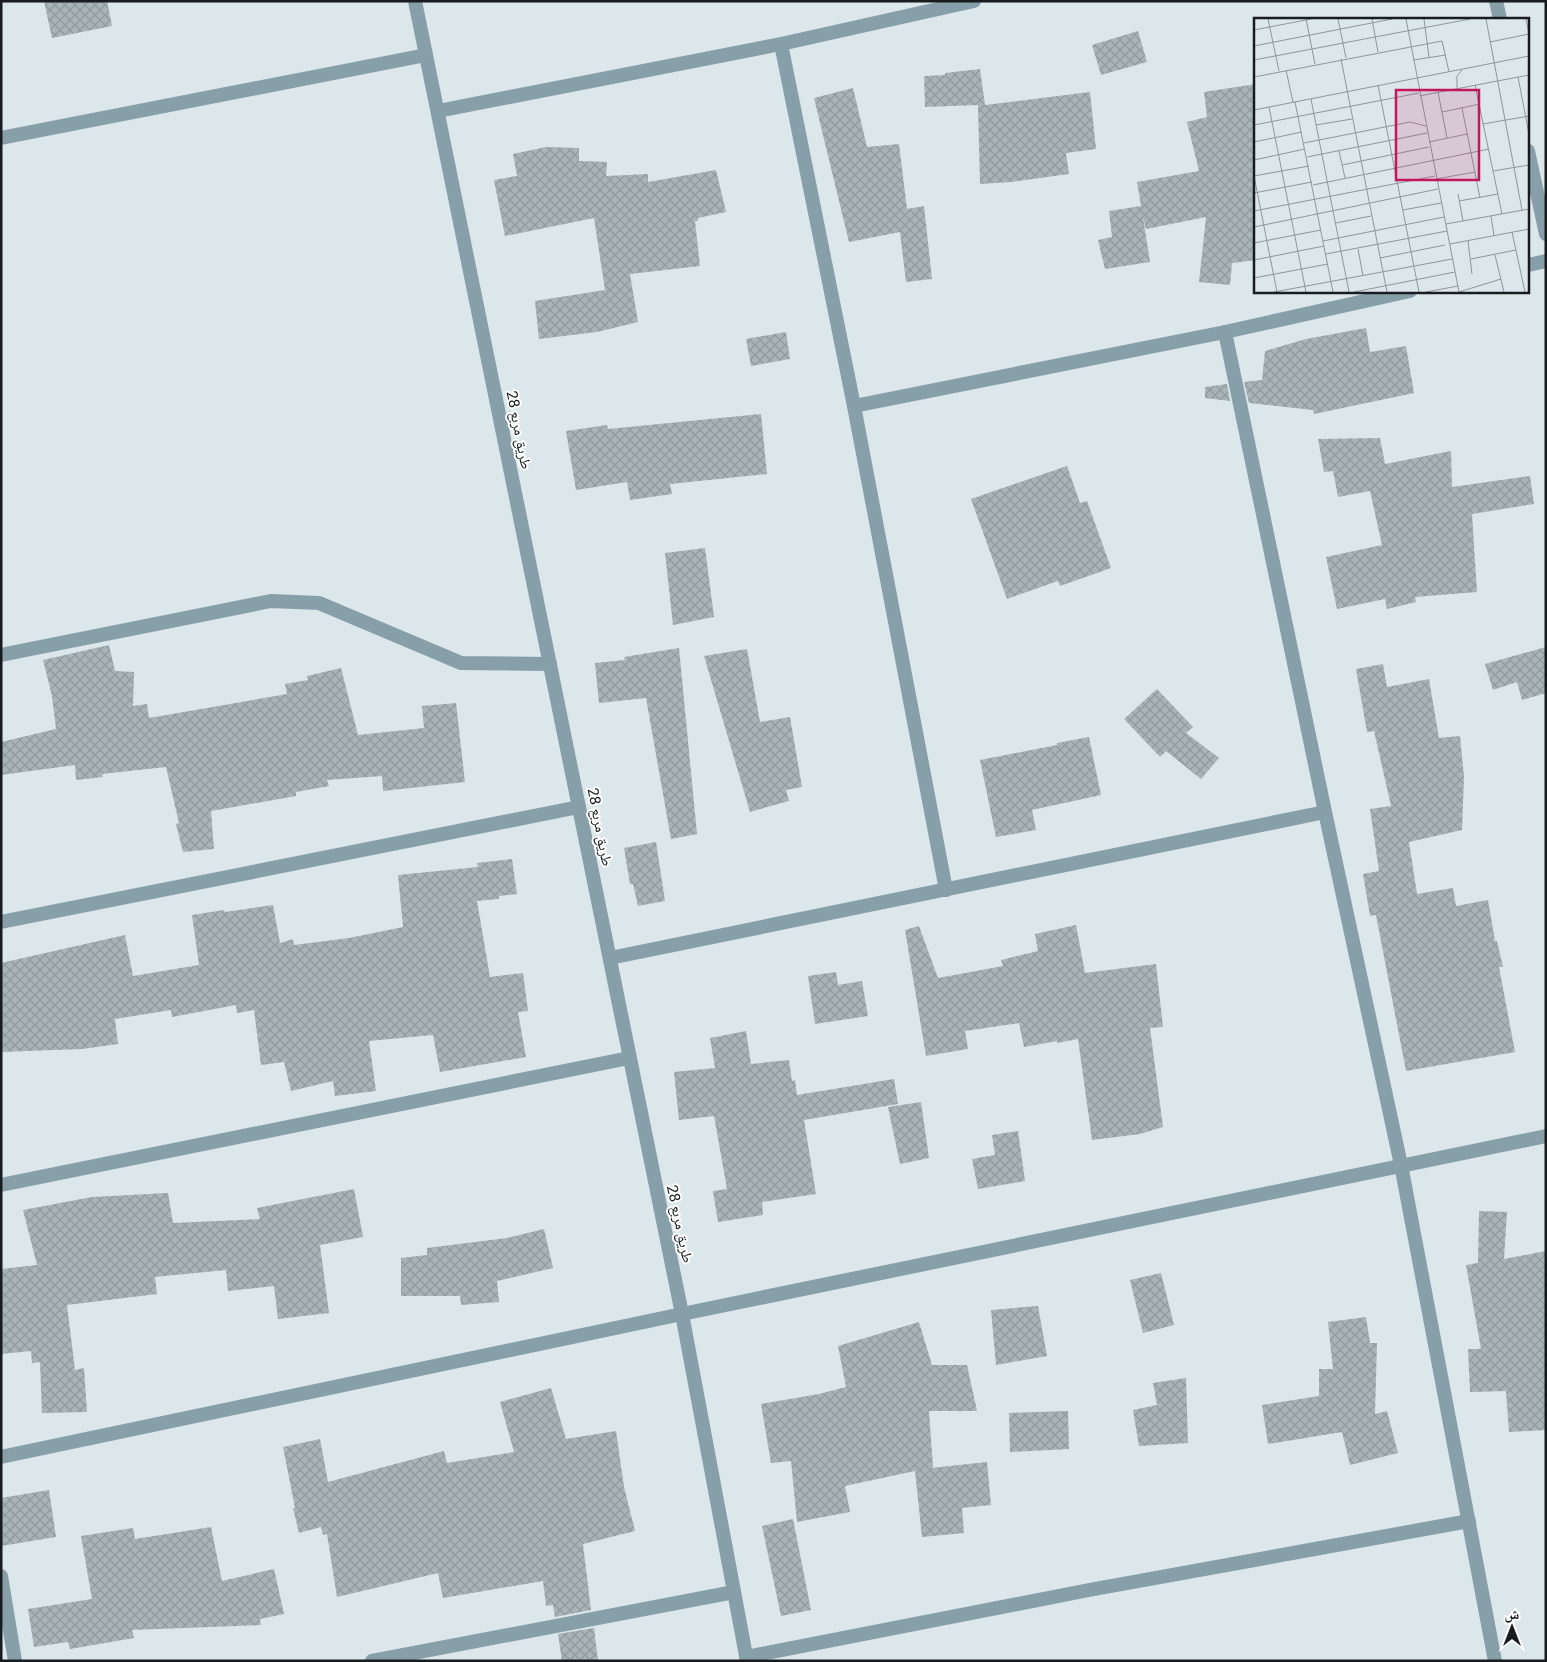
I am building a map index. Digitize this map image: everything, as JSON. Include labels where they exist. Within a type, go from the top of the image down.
[{"type":"street","name":"طريق مربع 28","points":[[415,1],[682,1314],[746,1659]]},
{"type":"street","points":[[438,111],[781,44],[974,1]]},
{"type":"street","points":[[1496,1],[1500,18]]},
{"type":"street","points":[[781,44],[854,406],[946,890]]},
{"type":"street","points":[[1,138],[426,55]]},
{"type":"street","points":[[1530,161],[1546,234]]},
{"type":"street","points":[[1530,265],[1546,261]]},
{"type":"street","points":[[854,406],[1225,332],[1405,292]]},
{"type":"street","points":[[1225,332],[1401,1165],[1495,1661]]},
{"type":"street","points":[[1,655],[271,601],[319,603],[461,663],[550,664]]},
{"type":"street","points":[[1,922],[580,807]]},
{"type":"street","points":[[610,958],[1325,812]]},
{"type":"street","points":[[1,1185],[629,1058]]},
{"type":"street","points":[[1,1457],[1546,1136]]},
{"type":"street","points":[[746,1659],[1089,1590],[1469,1521]]},
{"type":"street","points":[[1,1576],[15,1661]]},
{"type":"street","points":[[372,1661],[734,1592]]},
{"type":"building","points":[[44,1],[107,1],[112,26],[52,38]]},
{"type":"building","points":[[1138,31],[1147,62],[1101,75],[1092,45]]},
{"type":"building","points":[[980,69],[985,105],[1090,92],[1096,149],[1066,153],[1069,174],[980,184],[978,105],[925,107],[924,76],[945,75],[945,73]]},
{"type":"building","points":[[1254,84],[1254,260],[1232,263],[1230,285],[1199,282],[1206,217],[1146,229],[1143,217],[1150,262],[1105,269],[1098,240],[1112,237],[1109,211],[1141,206],[1137,182],[1199,171],[1187,122],[1207,117],[1204,92]]},
{"type":"building","points":[[853,88],[867,147],[899,144],[907,209],[924,206],[932,279],[906,282],[900,232],[849,242],[814,98]]},
{"type":"building","points":[[546,147],[579,148],[579,161],[607,162],[606,176],[648,174],[648,182],[716,170],[726,212],[698,218],[698,221],[695,221],[700,266],[630,274],[638,322],[597,332],[539,339],[535,301],[605,290],[594,218],[505,236],[494,180],[517,176],[513,154]]},
{"type":"building","points":[[1366,328],[1370,352],[1406,346],[1414,393],[1314,414],[1313,410],[1249,403],[1244,382],[1262,380],[1265,351],[1306,339]]},
{"type":"building","points":[[786,332],[790,359],[751,366],[746,339]]},
{"type":"building","points":[[1227,384],[1230,401],[1205,398],[1205,387]]},
{"type":"building","points":[[761,414],[767,474],[670,484],[672,494],[630,500],[627,482],[576,490],[566,431],[607,425],[608,429]]},
{"type":"building","points":[[1380,438],[1385,464],[1451,451],[1452,487],[1530,476],[1534,504],[1472,514],[1477,592],[1415,597],[1416,602],[1387,609],[1385,599],[1337,609],[1326,557],[1382,545],[1370,491],[1338,497],[1333,471],[1324,472],[1318,439]]},
{"type":"building","points":[[1067,466],[1080,503],[1087,501],[1111,568],[1060,586],[1058,581],[1007,599],[971,499]]},
{"type":"building","points":[[705,548],[714,617],[673,625],[665,553]]},
{"type":"building","points":[[109,645],[115,671],[134,672],[133,706],[147,704],[149,718],[287,694],[285,684],[308,680],[307,676],[341,668],[358,735],[424,728],[422,706],[456,703],[465,782],[383,791],[382,776],[327,780],[329,786],[296,792],[296,796],[211,811],[214,849],[183,852],[176,824],[179,823],[166,767],[102,774],[103,777],[76,780],[75,765],[1,775],[1,742],[56,729],[52,696],[43,660]]},
{"type":"building","points":[[1546,647],[1546,693],[1522,700],[1517,682],[1493,690],[1485,664]]},
{"type":"building","points":[[679,648],[697,834],[671,839],[646,698],[599,703],[595,663],[625,660],[624,657]]},
{"type":"building","points":[[747,649],[760,722],[790,717],[802,787],[786,790],[789,801],[750,812],[704,656]]},
{"type":"building","points":[[1383,664],[1387,687],[1429,679],[1439,738],[1460,736],[1464,777],[1462,830],[1409,842],[1417,894],[1453,888],[1456,906],[1488,900],[1495,941],[1497,941],[1503,967],[1499,967],[1515,1052],[1406,1071],[1376,915],[1370,916],[1363,874],[1379,871],[1370,809],[1391,806],[1374,731],[1367,732],[1356,669]]},
{"type":"building","points":[[1157,689],[1193,727],[1186,733],[1219,758],[1201,779],[1166,751],[1160,757],[1124,719]]},
{"type":"building","points":[[1089,737],[1101,795],[1032,810],[1036,830],[996,837],[980,760]]},
{"type":"building","points":[[656,842],[665,901],[638,906],[633,884],[630,884],[624,848]]},
{"type":"building","points":[[512,859],[517,894],[499,896],[499,899],[477,901],[490,977],[523,973],[528,1011],[518,1012],[526,1057],[440,1072],[433,1035],[369,1041],[376,1091],[335,1096],[333,1081],[291,1091],[284,1062],[261,1065],[254,1010],[237,1013],[236,1005],[172,1017],[171,1010],[115,1019],[118,1044],[82,1049],[1,1052],[1,963],[125,935],[133,976],[199,965],[192,915],[273,905],[280,943],[293,939],[294,945],[349,938],[403,927],[398,875],[478,867],[477,863]]},
{"type":"building","points":[[1076,925],[1085,973],[1156,964],[1163,1027],[1150,1028],[1163,1127],[1140,1134],[1092,1140],[1078,1039],[1024,1047],[1019,1023],[965,1031],[968,1049],[926,1056],[905,930],[919,926],[938,978],[1003,966],[1001,960],[1038,951],[1035,934]]},
{"type":"building","points":[[836,972],[838,985],[862,981],[868,1016],[815,1024],[808,976]]},
{"type":"building","points":[[746,1031],[751,1064],[789,1060],[792,1081],[795,1080],[797,1095],[894,1079],[898,1104],[804,1120],[816,1194],[762,1202],[763,1215],[718,1222],[713,1191],[727,1189],[714,1116],[679,1120],[674,1072],[715,1068],[710,1038]]},
{"type":"building","points":[[921,1102],[929,1158],[900,1164],[888,1107]]},
{"type":"building","points":[[1018,1131],[1025,1181],[978,1189],[972,1159],[995,1155],[992,1135]]},
{"type":"building","points":[[354,1189],[363,1237],[320,1245],[329,1313],[278,1319],[274,1286],[228,1291],[226,1270],[155,1277],[157,1294],[67,1305],[75,1370],[84,1368],[87,1412],[42,1413],[40,1362],[32,1363],[31,1351],[1,1354],[1,1269],[37,1265],[23,1210],[92,1197],[168,1193],[173,1223],[260,1219],[257,1208]]},
{"type":"building","points":[[1479,1211],[1507,1212],[1504,1259],[1546,1251],[1546,1430],[1509,1432],[1506,1391],[1470,1392],[1468,1349],[1481,1349],[1466,1265],[1478,1263]]},
{"type":"building","points":[[544,1229],[553,1268],[497,1281],[499,1302],[461,1305],[460,1296],[401,1296],[401,1258],[427,1255],[427,1248],[507,1238]]},
{"type":"building","points":[[1161,1273],[1174,1325],[1143,1333],[1130,1280]]},
{"type":"building","points":[[1038,1306],[1047,1356],[996,1365],[991,1310]]},
{"type":"building","points":[[1366,1317],[1370,1343],[1377,1343],[1375,1414],[1387,1411],[1398,1453],[1350,1465],[1342,1432],[1268,1444],[1262,1405],[1319,1396],[1319,1369],[1333,1369],[1328,1322]]},
{"type":"building","points":[[919,1322],[932,1365],[967,1365],[977,1411],[929,1411],[933,1467],[931,1468],[987,1462],[991,1505],[962,1508],[964,1533],[922,1537],[915,1471],[845,1486],[850,1512],[797,1522],[791,1461],[771,1463],[761,1404],[819,1394],[846,1387],[838,1346]]},
{"type":"building","points":[[1186,1378],[1188,1443],[1139,1446],[1133,1410],[1157,1405],[1153,1383]]},
{"type":"building","points":[[551,1388],[566,1439],[616,1431],[624,1487],[635,1531],[583,1544],[591,1610],[555,1617],[553,1605],[546,1606],[543,1581],[443,1598],[438,1573],[337,1597],[327,1534],[323,1535],[321,1527],[299,1533],[283,1447],[320,1439],[328,1482],[444,1451],[447,1463],[514,1452],[500,1402]]},
{"type":"building","points":[[1068,1411],[1069,1449],[1010,1452],[1009,1413]]},
{"type":"building","points":[[49,1490],[56,1537],[1,1546],[1,1498]]},
{"type":"building","points":[[793,1519],[811,1610],[781,1616],[762,1526]]},
{"type":"building","points":[[211,1527],[222,1581],[274,1569],[284,1614],[260,1619],[261,1625],[132,1630],[134,1638],[70,1649],[68,1642],[34,1647],[28,1609],[92,1599],[81,1536],[133,1528],[135,1539]]},
{"type":"building","points":[[594,1628],[598,1661],[562,1661],[558,1634]]}]
